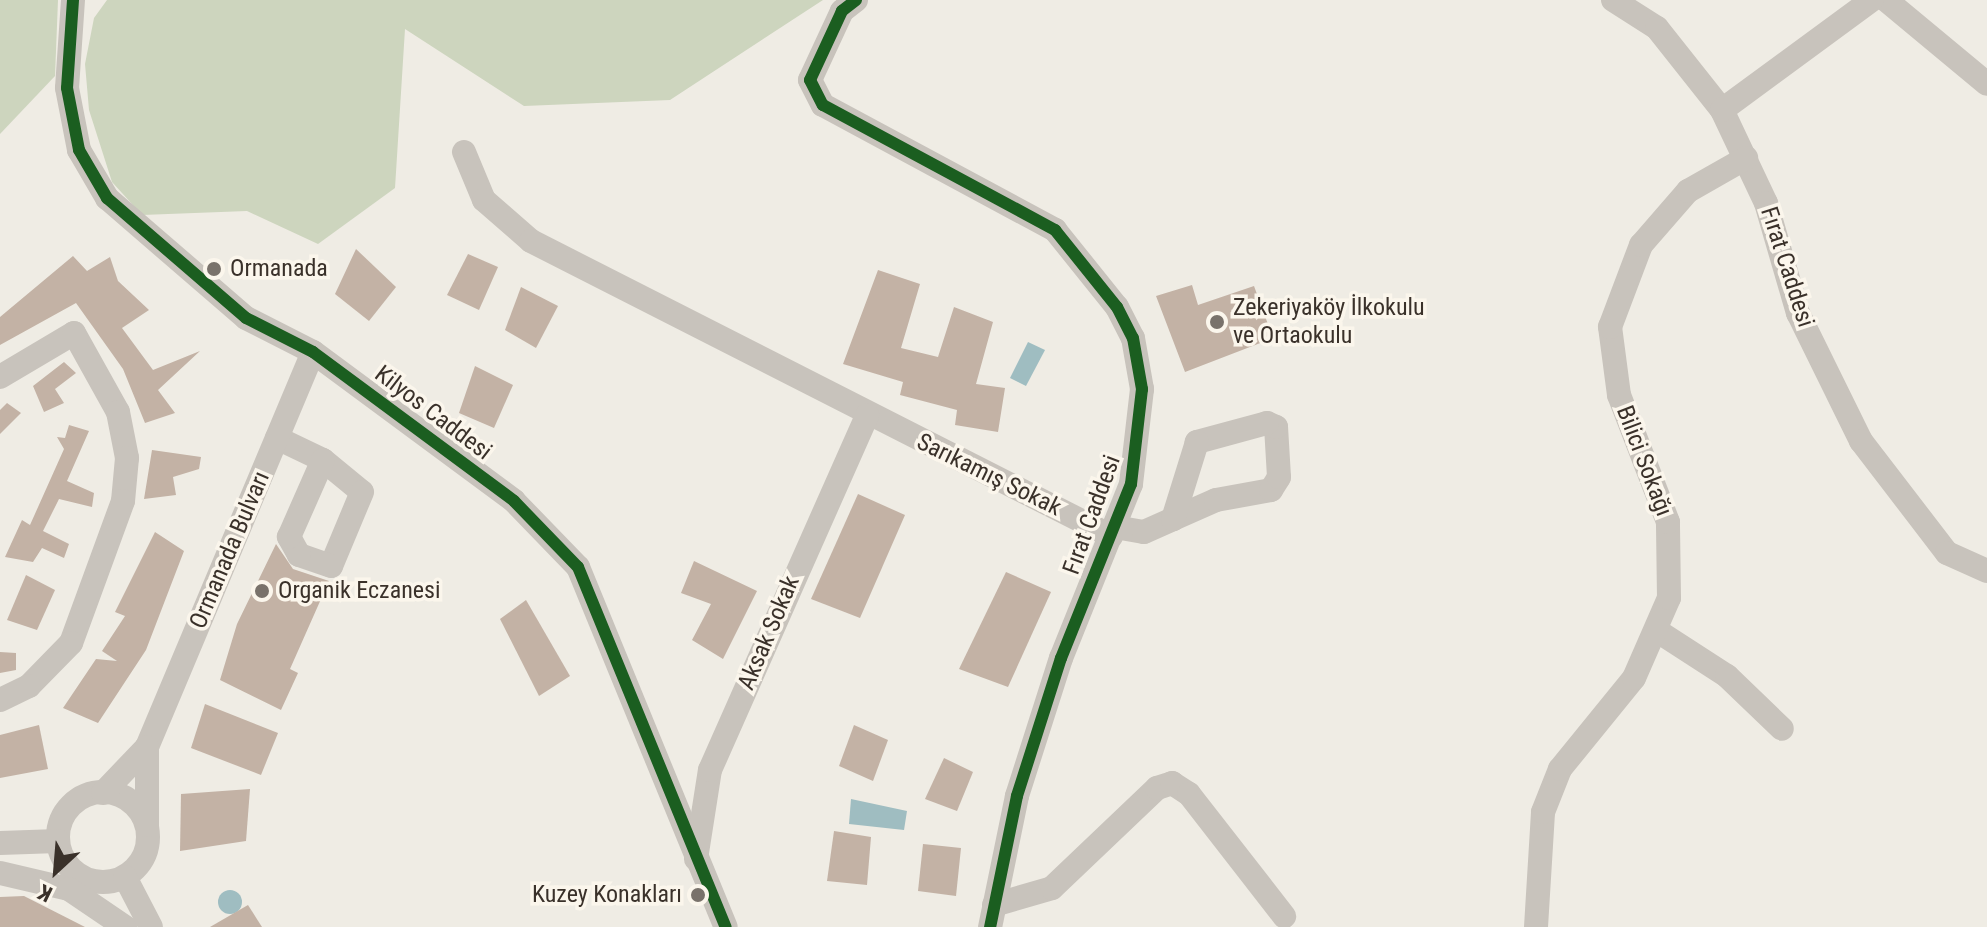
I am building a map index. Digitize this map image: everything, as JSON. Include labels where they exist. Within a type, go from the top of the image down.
[{"type":"street","name":"Kilyos Caddesi","points":[[73,0],[67,88],[79,150],[107,198],[246,318],[313,352],[514,501],[578,567],[726,927]]},
{"type":"street","name":"Fırat Caddesi","points":[[856,0],[842,11],[810,80],[823,105],[1055,230],[1096,274],[1133,338],[1142,432],[1113,531],[1030,754],[992,916]]},
{"type":"street","name":"Fırat Caddesi","points":[[1613,0],[1657,28],[1722,110],[1746,158],[1798,313],[1861,441],[1947,553],[1987,571]]},
{"type":"street","points":[[1722,110],[1872,0]]},
{"type":"street","points":[[1886,0],[1987,84]]},
{"type":"street","name":"Sarıkamış Sokak","points":[[464,152],[484,200],[531,241],[867,415],[1113,531]]},
{"type":"street","name":"Bilici Sokağı","points":[[1536,927],[1543,812],[1560,769],[1634,678],[1659,632],[1669,598],[1668,522],[1619,395],[1610,327],[1641,245],[1688,191],[1746,158]]},
{"type":"street","points":[[0,377],[74,333],[118,412],[127,458],[123,501],[71,643],[29,686],[0,700]]},
{"type":"street","name":"Ormanada Bulvarı","points":[[103,793],[147,747],[313,352]]},
{"type":"street","name":"Aksak Sokak","points":[[696,859],[710,770],[867,415]]},
{"type":"street","points":[[1113,531],[1144,532],[1216,500],[1271,490],[1279,477],[1276,427],[1267,423],[1197,442],[1173,519]]},
{"type":"street","points":[[277,438],[323,460]]},
{"type":"street","points":[[1659,632],[1727,676],[1782,729]]},
{"type":"street","name":"Ormanada Bulvarı","points":[[147,747],[147,826]]},
{"type":"street","points":[[992,916],[1052,888],[1157,788],[1172,783],[1189,794],[1284,916]]},
{"type":"street","points":[[103,793],[130,801],[147,826],[145,855],[125,877],[81,877],[58,841],[75,802],[103,793]]},
{"type":"street","points":[[58,841],[6,843],[6,872],[69,889],[125,927]]},
{"type":"street","points":[[125,877],[151,927]]},
{"type":"green space","points":[[0,0],[58,0],[55,76],[0,134]]},
{"type":"green space","points":[[107,0],[823,0],[670,100],[524,106],[405,29],[395,188],[318,244],[247,211],[142,215],[112,182],[89,110],[85,64],[94,18]]},
{"type":"water","points":[[1028,342],[1045,350],[1026,386],[1010,378]]},
{"type":"water","points":[[851,799],[907,811],[904,830],[849,824]]},
{"type":"water","points":[[230,890],[239,893],[242,902],[239,911],[230,914],[221,911],[218,902],[221,893]]},
{"type":"building","points":[[356,249],[396,287],[369,321],[335,294]]},
{"type":"building","points":[[468,254],[498,267],[479,310],[447,295]]},
{"type":"building","points":[[73,256],[87,271],[110,257],[118,281],[149,310],[122,328],[153,370],[200,351],[158,390],[175,413],[145,423],[123,369],[76,303],[0,345],[0,317]]},
{"type":"building","points":[[878,270],[920,284],[901,348],[938,357],[954,307],[993,322],[976,384],[1005,388],[998,432],[955,425],[957,410],[900,395],[903,382],[843,364]]},
{"type":"building","name":"Zekeriyaköy İlkokulu ve Ortaokulu","points":[[1192,285],[1198,305],[1254,286],[1273,338],[1185,372],[1156,296]]},
{"type":"building","points":[[521,287],[558,306],[536,348],[505,330]]},
{"type":"building","points":[[64,362],[76,373],[55,389],[64,403],[44,412],[33,386]]},
{"type":"building","points":[[475,366],[513,385],[494,428],[459,413]]},
{"type":"building","points":[[7,403],[21,413],[0,434],[0,410]]},
{"type":"building","points":[[69,425],[89,431],[67,481],[94,493],[92,507],[59,499],[43,531],[69,544],[64,558],[42,548],[33,562],[5,557],[22,520],[30,525],[64,449],[57,437],[65,438]]},
{"type":"building","points":[[152,450],[201,457],[199,469],[173,477],[176,495],[144,499]]},
{"type":"building","points":[[858,494],[905,515],[860,618],[811,599]]},
{"type":"building","points":[[155,532],[184,551],[146,650],[98,723],[63,708],[96,659],[117,661],[102,651],[125,616],[115,612]]},
{"type":"building","points":[[276,544],[293,569],[329,581],[290,669],[298,673],[281,710],[220,680],[237,624]]},
{"type":"building","points":[[694,561],[757,591],[723,659],[692,640],[711,604],[681,593]]},
{"type":"building","points":[[1006,572],[1051,592],[1008,687],[959,669]]},
{"type":"building","points":[[26,575],[55,590],[37,630],[7,620]]},
{"type":"building","points":[[526,600],[570,676],[539,696],[500,619]]},
{"type":"building","points":[[0,652],[16,653],[16,670],[0,673]]},
{"type":"building","points":[[205,704],[278,733],[261,775],[191,748]]},
{"type":"building","points":[[39,725],[48,769],[0,778],[0,735]]},
{"type":"building","points":[[854,725],[888,740],[873,781],[839,766]]},
{"type":"building","points":[[944,758],[973,772],[957,811],[925,799]]},
{"type":"building","points":[[250,789],[246,841],[180,851],[181,794]]},
{"type":"building","points":[[834,831],[871,837],[867,885],[827,881]]},
{"type":"building","points":[[923,844],[961,848],[956,896],[918,891]]},
{"type":"building","points":[[24,896],[85,927],[0,927],[0,897]]},
{"type":"building","points":[[248,905],[262,927],[210,927]]},
{"type":"cycle path","points":[[73,0],[67,88],[79,150],[107,198],[246,318],[313,352],[514,501],[578,567],[726,927]]},
{"type":"cycle path","points":[[856,0],[842,11],[810,80],[823,105],[1055,230],[1117,307],[1133,338],[1142,389],[1131,484],[1061,658],[1017,796],[990,927]]},
{"type":"place","name":"Ormanada","points":[[214,269]]},
{"type":"place","name":"Zekeriyaköy İlkokulu ve Ortaokulu","points":[[1217,322]]},
{"type":"place","name":"Organik Eczanesi","points":[[262,591]]},
{"type":"place","name":"Kuzey Konakları","points":[[698,895]]}]
